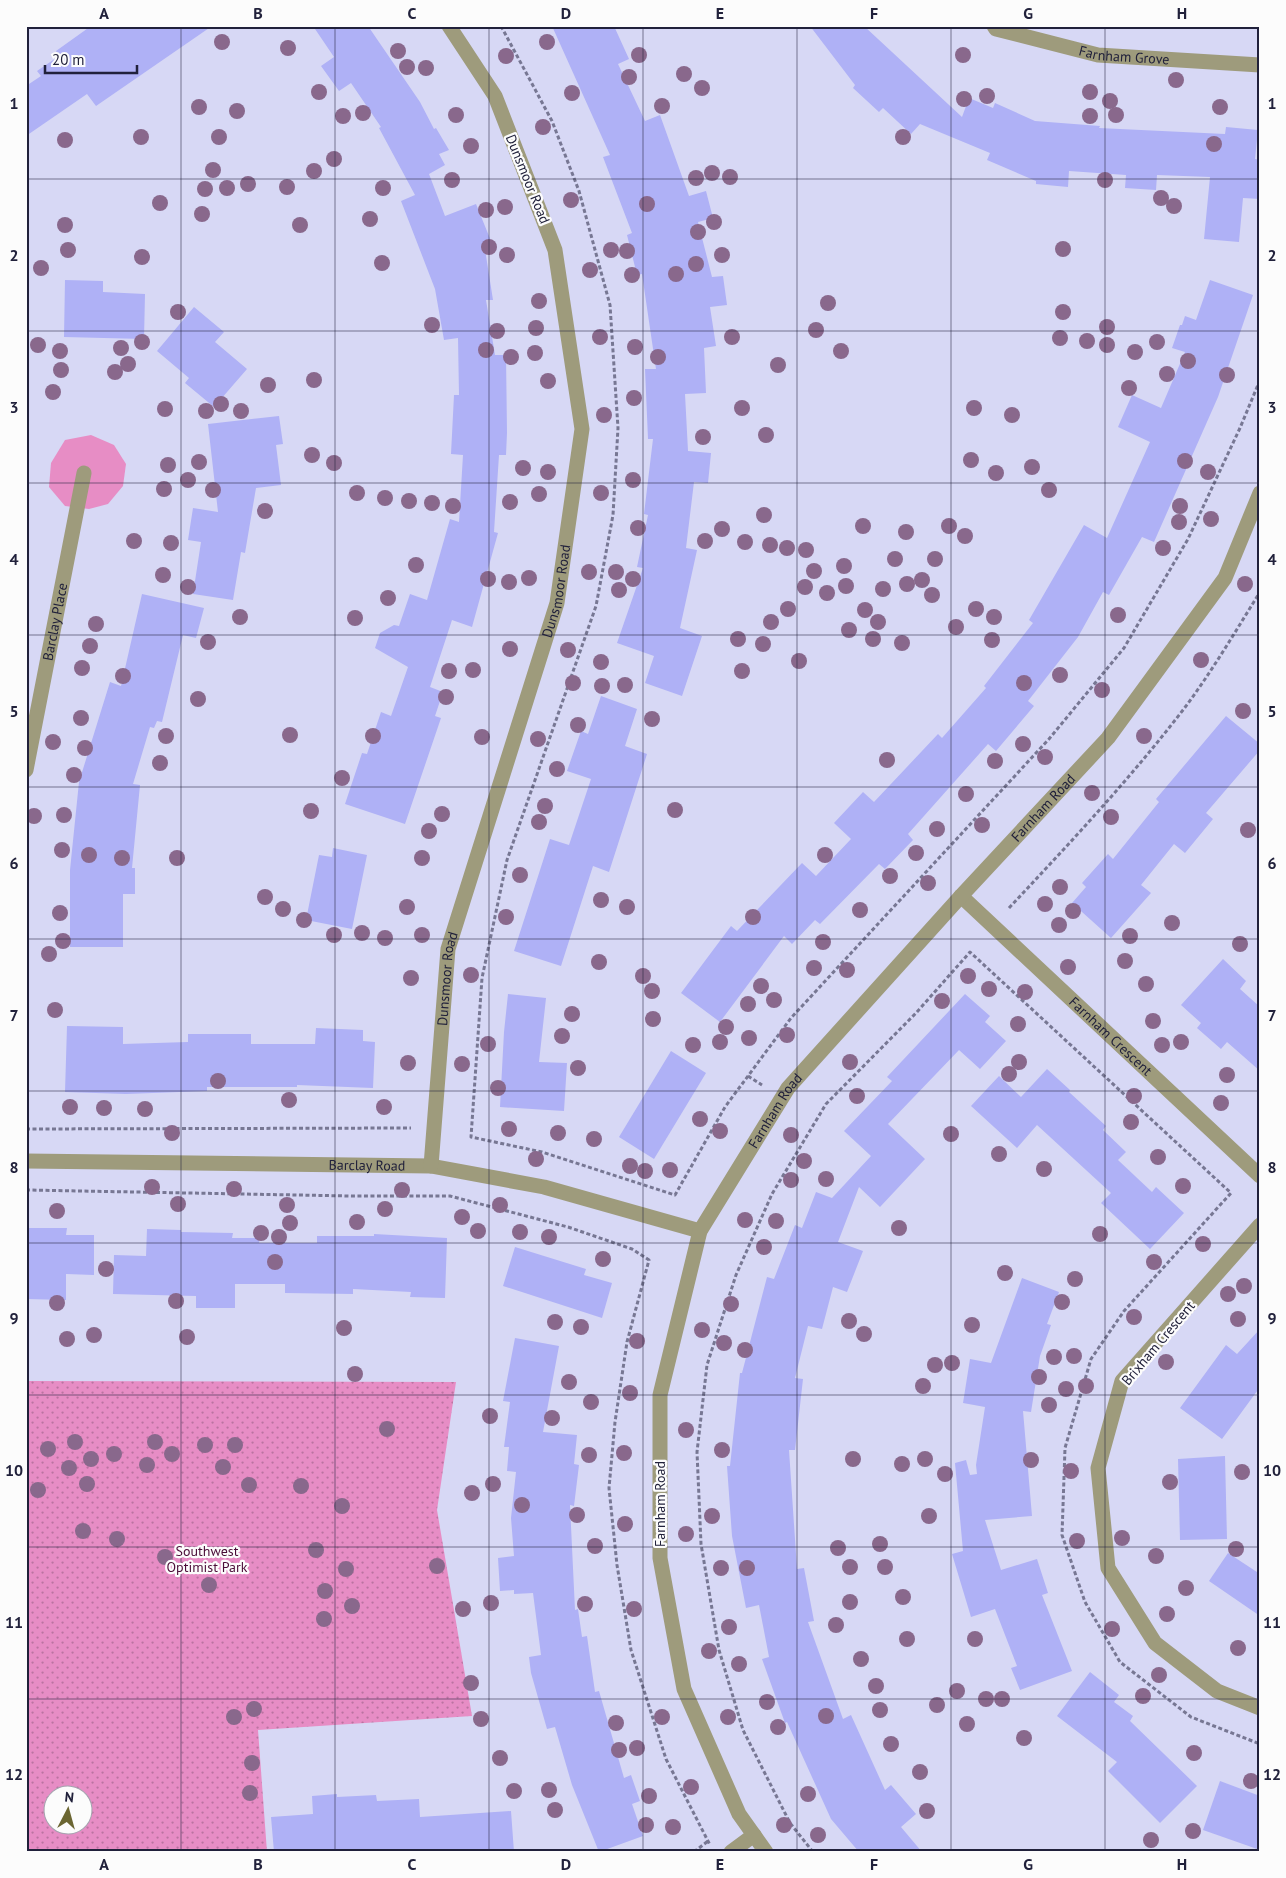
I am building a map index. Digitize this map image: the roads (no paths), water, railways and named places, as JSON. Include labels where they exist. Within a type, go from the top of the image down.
[{"type":"street","name":"Dunsmoor Road","points":[[431,1166],[448,949],[556,603],[582,429],[556,250],[495,96],[449,26]]},
{"type":"street","name":"Farnham Grove","points":[[994,26],[996,29],[1098,55],[1260,65]]},
{"type":"street","name":"Barclay Place","points":[[26,770],[84,474]]},
{"type":"street","name":"Farnham Road","points":[[766,1852],[739,1814],[684,1689],[660,1558],[660,1395],[700,1231],[788,1088],[1108,738],[1225,578],[1260,493]]},
{"type":"street","name":"Farnham Crescent","points":[[962,896],[1260,1176]]},
{"type":"street","name":"Barclay Road","points":[[26,1161],[431,1166],[544,1187],[700,1231]]},
{"type":"street","name":"Brixham Crescent","points":[[1260,1225],[1122,1381],[1098,1468],[1108,1568],[1155,1643],[1217,1692],[1260,1708]]},
{"type":"street","points":[[731,1852],[754,1835]]},
{"type":"park label","name":"Southwest Optimist Park","points":[[207,1559]]}]
